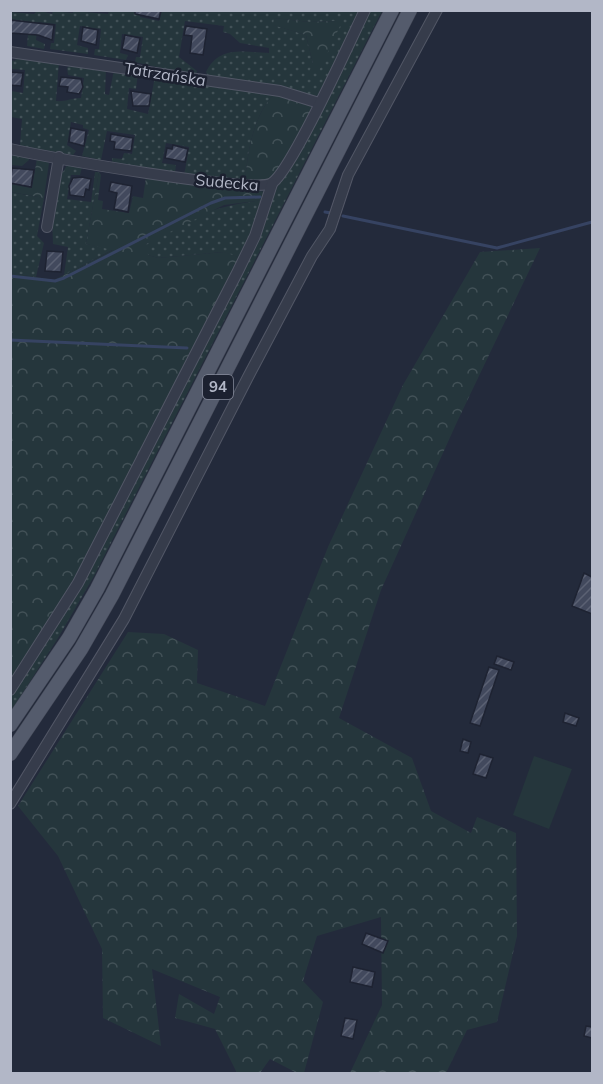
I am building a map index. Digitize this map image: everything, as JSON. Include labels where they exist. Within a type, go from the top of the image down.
[{"type":"main road","name":"94","points":[[10,725],[69,638],[97,589],[392,10]]},
{"type":"main road","name":"94","points":[[10,754],[81,649],[112,595],[410,10]]},
{"type":"street","name":"Sudecka","points":[[10,149],[196,180],[261,186],[272,183],[285,167],[365,10]]},
{"type":"street","points":[[10,804],[124,620],[248,377],[312,256],[330,229],[348,175],[437,10]]},
{"type":"street","name":"Tatrzańska","points":[[10,52],[280,91],[319,103]]},
{"type":"street","points":[[47,227],[59,158]]},
{"type":"street","points":[[10,690],[78,584],[255,236],[272,183]]},
{"type":"green space","points":[[38,10],[52,14],[53,11],[108,14],[109,11],[140,11],[140,17],[159,21],[162,11],[363,11],[317,96],[209,78],[206,72],[211,63],[225,54],[242,51],[269,53],[269,48],[240,43],[230,34],[223,32],[224,26],[185,21],[179,57],[197,71],[196,76],[135,62],[136,57],[140,57],[143,37],[122,34],[120,53],[128,55],[126,60],[94,55],[95,49],[99,49],[101,29],[80,26],[77,45],[88,48],[88,54],[50,49],[51,43],[54,43],[56,24],[38,22],[36,40],[45,44],[44,49],[27,46],[29,22],[11,19],[10,12],[34,14]],"holes":[[[274,18],[310,22],[337,21],[313,64],[306,35],[274,25]]]},
{"type":"green space","points":[[368,11],[382,11],[94,576],[58,638],[11,711],[11,695],[66,608],[273,190]]},
{"type":"green space","points":[[274,18],[310,22],[337,21],[341,24],[319,71],[315,73],[310,70],[313,64],[306,35],[273,25]]},
{"type":"green space","points":[[17,56],[59,62],[56,101],[81,98],[84,78],[68,75],[67,68],[71,64],[106,69],[105,94],[109,95],[114,70],[138,73],[136,89],[129,88],[127,109],[148,114],[155,76],[273,95],[260,114],[252,136],[245,183],[184,176],[189,147],[166,143],[162,163],[176,165],[175,173],[112,162],[112,158],[122,159],[124,153],[132,154],[135,135],[107,131],[101,160],[82,156],[89,130],[83,128],[83,125],[71,122],[67,145],[76,151],[73,155],[20,146],[22,119],[11,117],[11,91],[23,93],[25,70],[11,69],[11,60],[15,61]]},
{"type":"green space","points":[[273,95],[305,101],[313,109],[273,179],[245,183],[252,136],[260,114]]},
{"type":"green space","points":[[10,155],[29,158],[29,160],[22,166],[11,165]]},
{"type":"green space","points":[[37,158],[49,163],[44,198],[11,192],[10,184],[32,188]]},
{"type":"green space","points":[[67,165],[82,167],[80,175],[71,175],[67,199],[91,202],[95,172],[99,172],[86,244],[114,249],[64,275],[68,247],[53,244],[52,216],[59,172],[63,172]]},
{"type":"green space","points":[[99,172],[101,175],[98,200],[103,201],[102,209],[129,213],[133,196],[143,198],[146,177],[266,192],[264,200],[224,205],[146,244],[148,255],[158,258],[224,252],[241,258],[79,576],[11,685],[11,273],[54,280],[113,250],[86,244]]},
{"type":"green space","points":[[10,192],[44,198],[37,236],[44,243],[36,277],[11,273]]},
{"type":"green space","points":[[264,200],[241,258],[223,252],[158,258],[148,255],[145,250],[146,244],[202,214],[231,205]]},
{"type":"green space","points":[[540,248],[457,422],[381,590],[339,718],[412,758],[431,811],[471,833],[477,817],[516,833],[517,936],[497,1022],[467,1030],[446,1073],[350,1073],[382,1005],[381,917],[317,936],[303,981],[323,1002],[304,1073],[297,1073],[270,1059],[260,1073],[237,1073],[215,1029],[175,1018],[179,994],[214,1014],[220,997],[152,969],[161,1046],[103,1018],[102,949],[58,856],[18,806],[128,632],[164,634],[198,650],[197,683],[265,706],[328,547],[403,385],[480,252]]},
{"type":"green space","points":[[534,756],[572,769],[549,829],[513,815]]},
{"type":"building","points":[[135,10],[161,10],[159,19],[135,14]]},
{"type":"building","points":[[10,20],[54,25],[52,40],[38,35],[10,33]]},
{"type":"building","points":[[186,26],[207,29],[203,55],[190,53],[192,36],[184,35]]},
{"type":"building","points":[[83,27],[98,30],[96,45],[81,41]]},
{"type":"building","points":[[125,35],[140,38],[137,53],[122,49]]},
{"type":"building","points":[[10,72],[23,73],[21,86],[10,85]]},
{"type":"building","points":[[61,77],[81,79],[83,87],[79,94],[67,92],[68,87],[59,86]]},
{"type":"building","points":[[131,91],[151,94],[149,106],[133,106]]},
{"type":"building","points":[[71,128],[86,131],[84,146],[69,142]]},
{"type":"building","points":[[111,134],[133,138],[131,151],[114,149],[115,142],[110,141]]},
{"type":"building","points":[[173,145],[188,149],[185,162],[165,158],[167,148],[172,149]]},
{"type":"building","points":[[12,168],[34,170],[31,187],[10,183]]},
{"type":"building","points":[[73,178],[91,179],[89,190],[86,189],[84,197],[70,195],[69,186]]},
{"type":"building","points":[[111,182],[132,186],[128,212],[114,209],[117,193],[109,191]]},
{"type":"building","points":[[47,251],[63,252],[61,272],[45,271]]},
{"type":"building","points":[[584,573],[592,577],[592,614],[572,606]]},
{"type":"building","points":[[497,656],[514,662],[511,670],[494,664]]},
{"type":"building","points":[[489,667],[499,670],[480,726],[470,723]]},
{"type":"building","points":[[565,713],[579,718],[576,726],[563,722]]},
{"type":"building","points":[[463,739],[471,742],[468,753],[460,751]]},
{"type":"building","points":[[480,754],[493,758],[486,778],[473,774]]},
{"type":"building","points":[[366,933],[388,941],[383,953],[362,944]]},
{"type":"building","points":[[353,967],[375,972],[372,987],[350,982]]},
{"type":"building","points":[[345,1018],[357,1020],[353,1039],[341,1036]]},
{"type":"building","points":[[586,1026],[592,1027],[592,1038],[584,1036]]},
{"type":"waterway","points":[[10,276],[55,281],[211,203],[225,198],[260,197]]},
{"type":"waterway","points":[[325,212],[331,213]]},
{"type":"waterway","points":[[343,216],[497,248],[592,222]]},
{"type":"waterway","points":[[10,340],[187,348]]}]
